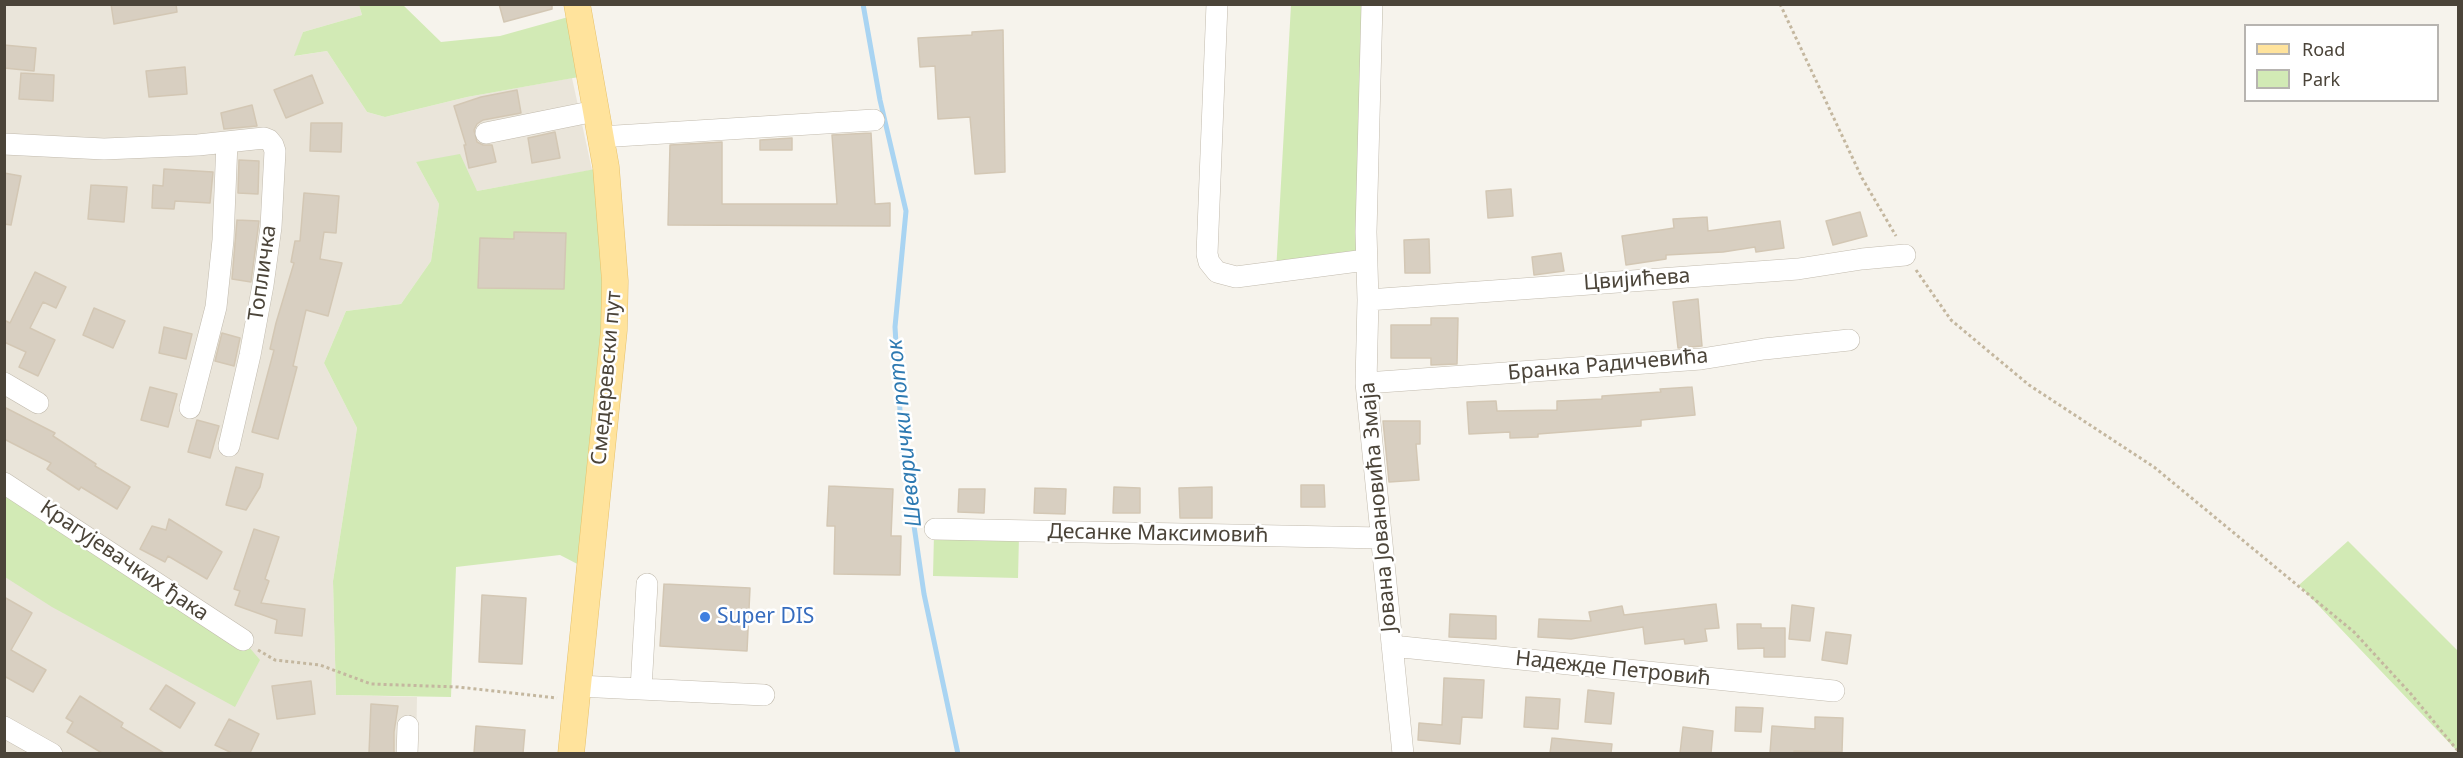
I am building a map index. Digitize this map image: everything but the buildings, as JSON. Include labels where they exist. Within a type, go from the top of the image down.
[{"type":"main road","name":"Смедеревски пут","points":[[571,753],[614,330],[613,245],[606,167],[577,4]]},
{"type":"street","points":[[1217,4],[1207,243],[1209,262],[1217,272],[1236,277],[1366,260]]},
{"type":"street","name":"Јована Јовановића Змаја","points":[[1372,4],[1366,260],[1368,300],[1366,383],[1403,753]]},
{"type":"street","points":[[486,133],[596,111]]},
{"type":"street","points":[[600,137],[874,120]]},
{"type":"street","name":"Топличка","points":[[4,144],[104,148],[198,146],[264,138],[269,140],[275,151],[271,227],[250,355],[229,446]]},
{"type":"street","name":"Топличка","points":[[190,408],[216,307],[223,240],[227,142]]},
{"type":"street","name":"Цвијићева","points":[[1368,300],[1798,268],[1905,255]]},
{"type":"street","name":"Бранка Радичевића","points":[[1366,383],[1701,359],[1764,349],[1849,340]]},
{"type":"street","points":[[4,383],[38,403]]},
{"type":"street","name":"Крагујевачких ђака","points":[[4,483],[243,640]]},
{"type":"street","name":"Десанке Максимовић","points":[[935,529],[1381,538]]},
{"type":"street","points":[[641,689],[646,584]]},
{"type":"street","name":"Надежде Петровић","points":[[1392,646],[1834,692]]},
{"type":"street","points":[[577,693],[641,689],[764,695]]},
{"type":"street","points":[[407,753],[408,726]]},
{"type":"street","points":[[4,727],[52,753]]},
{"type":"path","points":[[1780,4],[1862,178],[1905,255],[1951,320],[2029,385],[2154,467],[2354,632],[2411,694],[2458,751]]},
{"type":"path","points":[[243,640],[275,660],[320,665],[371,684],[577,693]]},
{"type":"shaded area","points":[[4,5],[359,5],[362,15],[303,32],[295,56],[327,51],[367,112],[385,117],[467,97],[572,78],[592,170],[477,191],[416,162],[439,204],[431,261],[401,304],[346,311],[324,363],[357,428],[333,581],[336,695],[417,697],[416,753],[5,753]]},
{"type":"green space","points":[[359,5],[403,5],[441,42],[500,36],[579,14],[590,75],[467,97],[385,117],[367,112],[327,51],[294,56],[303,32],[362,15]]},
{"type":"green space","points":[[1291,5],[1383,5],[1366,260],[1276,272]]},
{"type":"green space","points":[[460,154],[477,191],[606,167],[611,212],[589,570],[560,555],[456,567],[451,697],[336,695],[333,581],[357,428],[324,363],[346,311],[401,304],[431,261],[439,204],[416,162]]},
{"type":"green space","points":[[4,483],[243,640],[260,660],[235,707],[52,607],[5,577]]},
{"type":"green space","points":[[934,534],[1019,536],[1018,578],[933,576]]},
{"type":"green space","points":[[2348,541],[2458,651],[2458,752],[2299,585]]},
{"type":"waterway","name":"Шеварички поток","points":[[863,4],[880,100],[906,211],[895,327],[902,444],[924,594],[958,754]]},
{"type":"place","name":"Super DIS","points":[[705,617]]}]
